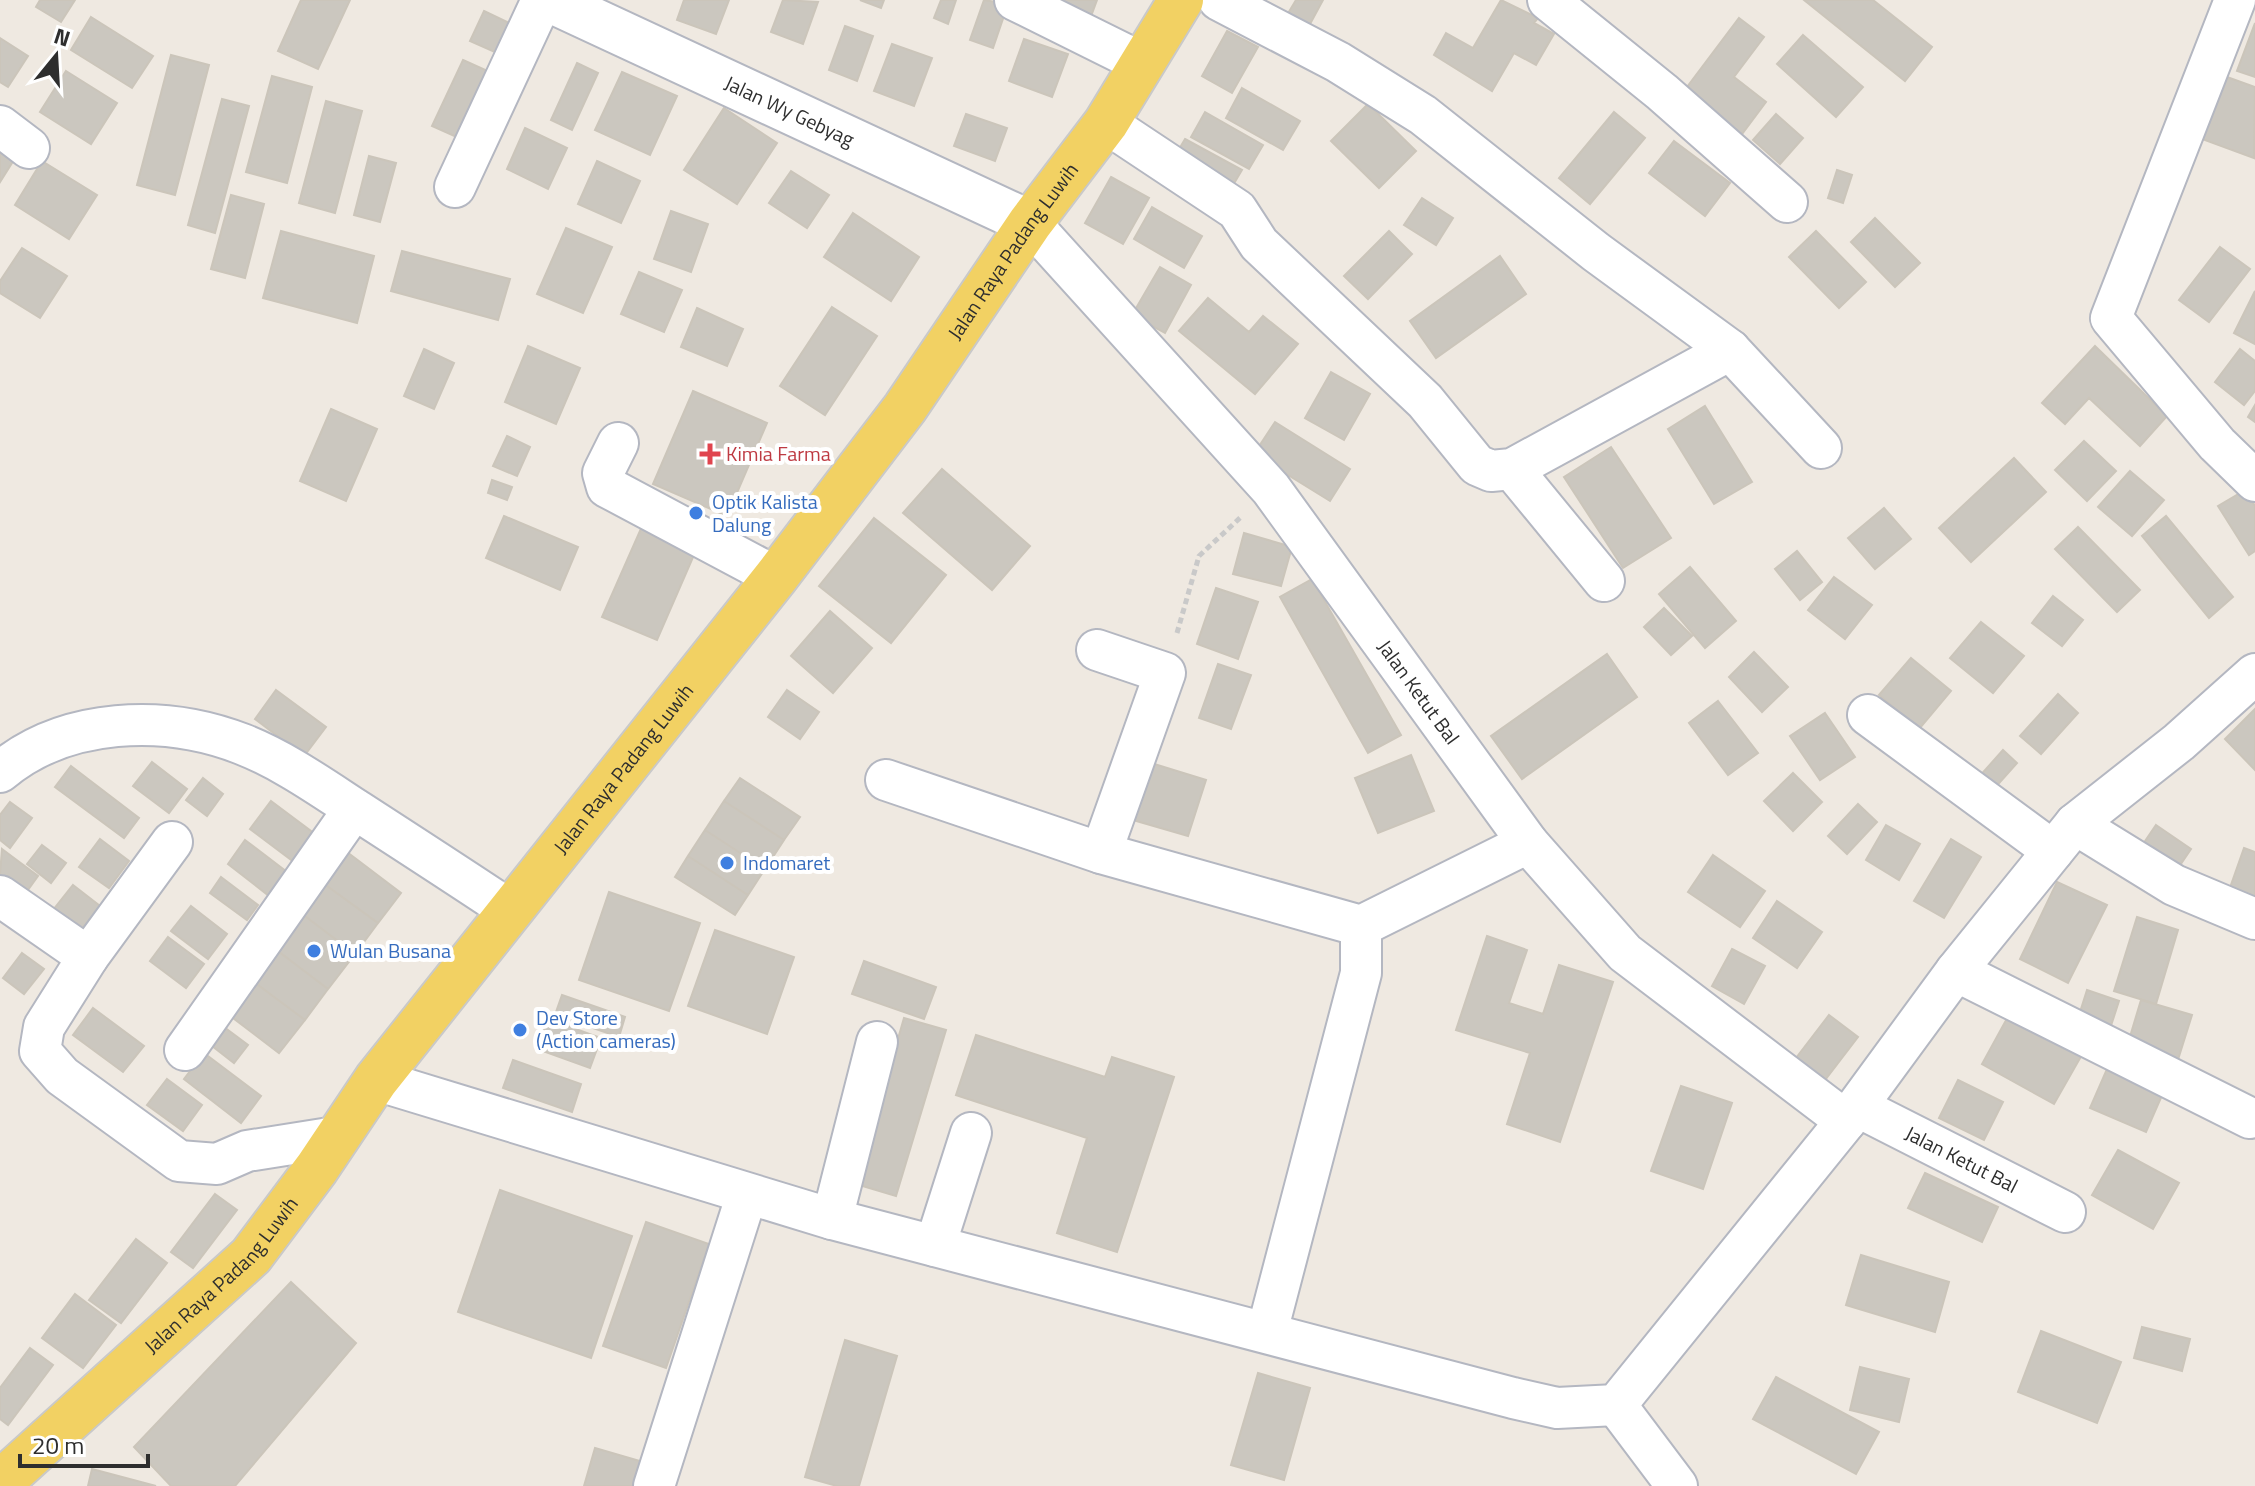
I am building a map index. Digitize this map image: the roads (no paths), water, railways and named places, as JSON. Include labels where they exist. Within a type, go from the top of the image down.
[{"type":"main road","name":"Jalan Raya Padang Luwih","points":[[0,1483],[251,1256],[376,1080],[776,577],[905,408],[1030,223],[1106,123],[1181,0]]},
{"type":"street","points":[[455,187],[542,0]]},
{"type":"street","name":"Jalan Wy Gebyag","points":[[550,0],[1030,223]]},
{"type":"street","points":[[1015,0],[1142,63]]},
{"type":"street","points":[[1219,0],[1338,62],[1423,115],[1596,252],[1730,350],[1821,448]]},
{"type":"street","points":[[1548,0],[1662,92],[1787,202]]},
{"type":"street","points":[[2235,0],[2111,318],[2217,444],[2255,481]]},
{"type":"street","points":[[1106,123],[1237,210],[1259,244],[1346,322],[1425,401],[1477,465],[1491,471],[1512,469],[1730,350]]},
{"type":"street","name":"Jalan Ketut Bal","points":[[1030,223],[1271,489],[1528,843],[1625,953],[1852,1114],[2065,1212]]},
{"type":"street","points":[[618,443],[603,473],[607,487],[776,577]]},
{"type":"street","points":[[1512,469],[1604,581]]},
{"type":"street","points":[[1097,650],[1165,673],[1101,853]]},
{"type":"street","points":[[376,1080],[747,1194],[935,1246],[1557,1408],[1616,1405],[1852,1114],[1956,971],[2064,838],[2255,674]]},
{"type":"street","points":[[1868,715],[2064,838],[2255,919]]},
{"type":"street","points":[[0,772],[39,745],[78,730],[125,726],[175,729],[243,745],[354,809],[511,911]]},
{"type":"street","points":[[886,780],[1101,853],[1361,926],[1528,843]]},
{"type":"street","points":[[185,1050],[354,809]]},
{"type":"street","points":[[172,842],[88,957],[44,1027],[40,1051],[62,1076],[167,1156],[204,1165],[247,1151],[336,1137]]},
{"type":"street","points":[[0,896],[88,957]]},
{"type":"street","points":[[1267,1332],[1361,973],[1361,926]]},
{"type":"street","points":[[1956,971],[2250,1118]]},
{"type":"street","points":[[832,1219],[877,1042]]},
{"type":"street","points":[[935,1246],[971,1133]]},
{"type":"street","points":[[654,1486],[747,1194]]},
{"type":"street","points":[[1616,1405],[1677,1486]]},
{"type":"place","name":"Kimia Farma","points":[[710,454]]},
{"type":"place","name":"Optik Kalista Dalung","points":[[696,513]]},
{"type":"place","name":"Indomaret","points":[[727,863]]},
{"type":"place","name":"Wulan Busana","points":[[314,951]]},
{"type":"place","name":"Dev Store (Action cameras)","points":[[520,1030]]}]
